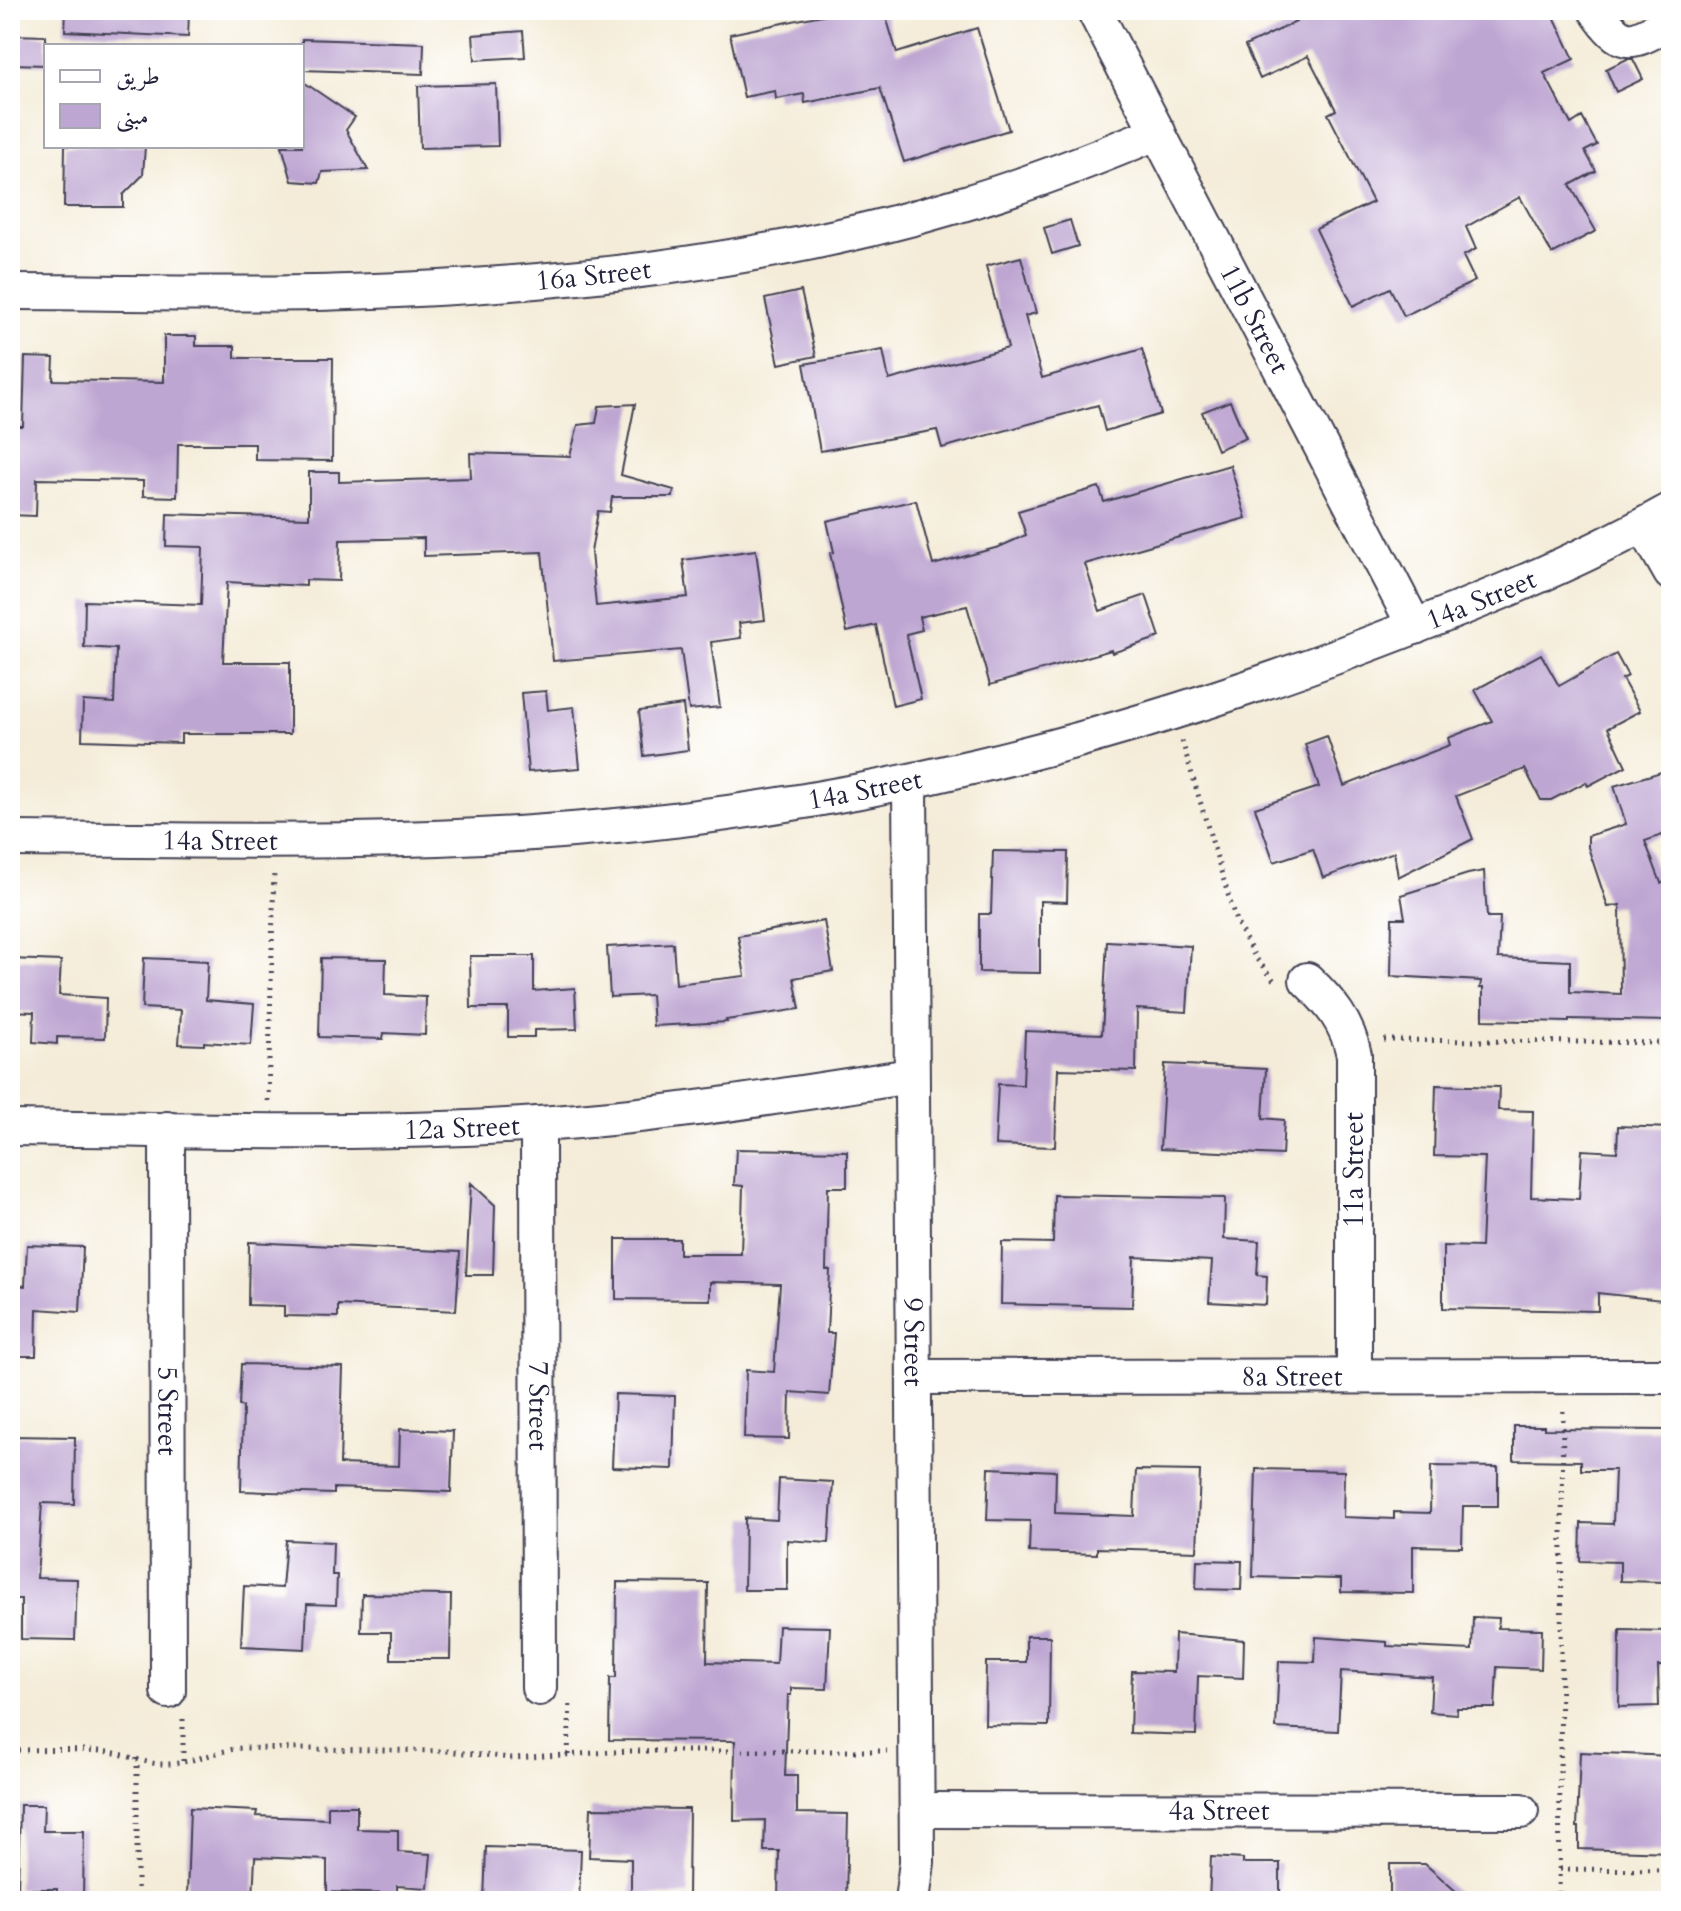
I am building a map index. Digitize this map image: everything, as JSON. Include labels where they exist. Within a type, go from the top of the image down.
[{"type":"street","name":"11b Street","points":[[1094,10],[1415,627]]},
{"type":"street","points":[[1596,10],[1609,29],[1621,38],[1634,40],[1671,22]]},
{"type":"street","name":"16a Street","points":[[10,292],[348,292],[449,287],[651,268],[751,252],[904,220],[1026,184],[1158,132]]},
{"type":"street","points":[[1658,518],[1671,573]]},
{"type":"street","name":"14a Street","points":[[10,839],[275,841],[490,836],[597,828],[791,804],[910,782],[1026,755],[1173,713],[1292,673],[1415,627],[1658,518]]},
{"type":"street","name":"9 Street","points":[[910,782],[917,1810],[917,1862],[912,1901]]},
{"type":"street","name":"11a Street","points":[[1296,987],[1329,1001],[1350,1040],[1354,1071],[1354,1376]]},
{"type":"street","name":"12a Street","points":[[10,1128],[267,1130],[538,1124],[724,1105],[911,1076]]},
{"type":"street","name":"7 Street","points":[[538,1124],[539,1688]]},
{"type":"street","name":"5 Street","points":[[167,1129],[168,1691]]},
{"type":"street","name":"8a Street","points":[[914,1377],[1671,1376]]},
{"type":"street","name":"4a Street","points":[[917,1810],[1521,1811]]},
{"type":"path","points":[[1173,713],[1236,921],[1255,957],[1296,987]]},
{"type":"path","points":[[267,1130],[275,841]]},
{"type":"path","points":[[1350,1040],[1671,1043]]},
{"type":"path","points":[[1559,1901],[1563,1376]]},
{"type":"path","points":[[10,1750],[88,1750],[171,1764],[219,1750],[241,1748],[446,1751],[512,1758],[629,1751],[916,1751]]},
{"type":"path","points":[[137,1758],[137,1901]]},
{"type":"path","points":[[1560,1869],[1671,1870]]},
{"type":"building","points":[[66,10],[189,12],[188,37],[65,31]]},
{"type":"building","points":[[846,10],[884,10],[897,53],[977,28],[1009,130],[904,162],[880,88],[805,103],[804,94],[776,99],[775,91],[744,97],[730,34]]},
{"type":"building","points":[[1290,10],[1551,10],[1574,59],[1544,73],[1571,124],[1582,117],[1597,145],[1585,151],[1596,171],[1570,185],[1596,231],[1552,254],[1520,197],[1466,227],[1476,249],[1463,256],[1475,281],[1404,316],[1390,288],[1353,306],[1316,229],[1373,202],[1328,114],[1336,110],[1308,56],[1260,79],[1245,46],[1296,22]]},
{"type":"building","points":[[523,31],[525,57],[475,60],[473,35]]},
{"type":"building","points":[[10,35],[46,36],[44,65],[10,64]]},
{"type":"building","points":[[302,39],[424,43],[423,74],[304,70]]},
{"type":"building","points":[[1633,59],[1643,79],[1616,92],[1606,69]]},
{"type":"building","points":[[304,82],[355,117],[346,130],[368,170],[322,172],[319,183],[292,181],[283,148],[304,148]]},
{"type":"building","points":[[496,84],[498,146],[420,148],[418,86]]},
{"type":"building","points":[[65,148],[145,148],[143,175],[123,195],[123,207],[64,207]]},
{"type":"building","points":[[1070,220],[1078,246],[1052,254],[1044,228]]},
{"type":"building","points":[[1021,257],[1036,313],[1025,316],[1042,378],[1142,349],[1161,414],[1105,431],[1098,405],[942,448],[937,430],[820,451],[804,364],[883,350],[889,380],[1008,348],[986,266]]},
{"type":"building","points":[[801,291],[816,356],[779,364],[765,299]]},
{"type":"building","points":[[164,336],[196,336],[196,346],[235,346],[235,358],[333,358],[332,461],[255,460],[255,444],[178,444],[177,497],[143,496],[143,481],[37,479],[36,516],[10,515],[10,426],[23,426],[25,357],[54,358],[53,380],[164,382]]},
{"type":"building","points":[[1230,401],[1246,438],[1217,450],[1202,412]]},
{"type":"building","points":[[635,404],[621,475],[674,490],[673,497],[612,497],[610,512],[598,511],[591,552],[596,606],[688,597],[683,560],[756,550],[765,620],[739,623],[741,638],[711,642],[720,707],[689,710],[681,650],[553,661],[542,552],[424,556],[424,538],[340,540],[339,581],[306,580],[306,586],[227,582],[223,662],[290,662],[290,734],[181,734],[181,743],[82,740],[83,701],[114,703],[116,649],[84,647],[85,601],[201,605],[203,547],[166,546],[167,514],[309,518],[309,472],[339,472],[339,482],[471,478],[470,453],[570,456],[578,425],[596,423],[599,406]]},
{"type":"building","points":[[1230,465],[1246,518],[1085,564],[1100,611],[1146,595],[1160,637],[990,685],[967,606],[919,617],[922,630],[906,634],[921,699],[893,706],[876,625],[847,632],[830,553],[834,552],[827,521],[916,500],[933,565],[999,547],[1026,535],[1018,511],[1099,487],[1104,502]]},
{"type":"building","points":[[1541,654],[1559,686],[1616,654],[1628,676],[1622,679],[1640,711],[1608,728],[1626,766],[1588,786],[1586,782],[1551,800],[1541,800],[1525,769],[1456,796],[1473,839],[1398,877],[1394,852],[1323,878],[1313,849],[1274,862],[1255,808],[1319,787],[1305,744],[1327,736],[1344,786],[1450,745],[1448,738],[1492,721],[1475,690]]},
{"type":"building","points":[[546,691],[548,710],[574,707],[580,768],[528,772],[521,693]]},
{"type":"building","points":[[683,705],[688,750],[644,756],[639,711]]},
{"type":"building","points":[[1671,769],[1671,832],[1645,841],[1661,883],[1671,882],[1671,1021],[1483,1020],[1481,981],[1391,976],[1392,918],[1405,918],[1401,895],[1484,871],[1487,917],[1500,917],[1498,958],[1570,961],[1570,992],[1621,994],[1620,905],[1608,907],[1588,847],[1588,836],[1626,824],[1614,786]]},
{"type":"building","points":[[993,851],[1068,852],[1067,902],[1040,901],[1040,973],[979,972],[979,914],[991,914]]},
{"type":"building","points":[[824,921],[833,971],[794,978],[800,1009],[727,1022],[653,1026],[651,995],[610,997],[607,947],[673,943],[676,984],[745,976],[738,936]]},
{"type":"building","points":[[1107,941],[1191,946],[1187,1012],[1137,1009],[1136,1071],[1058,1069],[1055,1147],[995,1145],[998,1084],[1023,1085],[1025,1031],[1102,1034]]},
{"type":"building","points":[[470,956],[534,956],[534,991],[575,988],[577,1029],[534,1030],[534,1037],[508,1037],[508,1008],[471,1008]]},
{"type":"building","points":[[144,958],[208,961],[206,1000],[254,1004],[251,1045],[179,1044],[181,1010],[142,1008]]},
{"type":"building","points":[[321,958],[386,959],[385,995],[426,997],[425,1035],[384,1033],[383,1039],[319,1037]]},
{"type":"building","points":[[10,959],[61,961],[59,995],[106,998],[105,1038],[57,1037],[57,1044],[33,1042],[34,1012],[10,1011]]},
{"type":"building","points":[[1165,1064],[1266,1069],[1263,1118],[1284,1120],[1282,1155],[1160,1149]]},
{"type":"building","points":[[1436,1085],[1499,1087],[1498,1110],[1533,1111],[1531,1197],[1579,1199],[1582,1150],[1617,1152],[1618,1126],[1671,1128],[1671,1301],[1598,1293],[1598,1311],[1443,1308],[1443,1246],[1481,1247],[1485,1157],[1434,1156]]},
{"type":"building","points":[[736,1149],[847,1151],[847,1187],[828,1187],[826,1270],[830,1270],[827,1333],[834,1333],[829,1395],[790,1392],[789,1439],[744,1438],[746,1370],[774,1372],[780,1284],[710,1282],[710,1300],[616,1299],[616,1239],[679,1239],[679,1254],[741,1254],[743,1186],[734,1185]]},
{"type":"building","points":[[471,1183],[495,1205],[493,1275],[466,1275]]},
{"type":"building","points":[[1054,1195],[1225,1198],[1224,1239],[1259,1241],[1257,1275],[1267,1276],[1266,1305],[1209,1302],[1212,1261],[1134,1257],[1132,1307],[1001,1304],[1002,1242],[1053,1243]]},
{"type":"building","points":[[249,1242],[460,1252],[456,1311],[338,1305],[338,1317],[284,1316],[284,1306],[248,1305]]},
{"type":"building","points":[[27,1245],[83,1247],[80,1312],[37,1309],[36,1356],[10,1356],[10,1285],[25,1286]]},
{"type":"building","points":[[241,1364],[343,1367],[340,1464],[399,1466],[400,1429],[453,1431],[451,1492],[334,1488],[334,1494],[241,1491]]},
{"type":"building","points":[[615,1394],[675,1396],[673,1469],[612,1467]]},
{"type":"building","points":[[1514,1426],[1671,1430],[1671,1530],[1666,1530],[1665,1582],[1620,1581],[1620,1562],[1580,1561],[1581,1523],[1613,1524],[1615,1470],[1581,1470],[1581,1461],[1514,1460]]},
{"type":"building","points":[[10,1436],[75,1437],[74,1504],[42,1503],[37,1578],[77,1579],[75,1640],[21,1639],[21,1599],[10,1599]]},
{"type":"building","points":[[1431,1466],[1498,1467],[1498,1506],[1463,1506],[1462,1547],[1413,1546],[1413,1593],[1341,1592],[1341,1579],[1253,1577],[1256,1469],[1344,1471],[1343,1517],[1394,1519],[1394,1512],[1430,1513]]},
{"type":"building","points":[[989,1468],[1056,1471],[1055,1513],[1134,1516],[1136,1470],[1200,1471],[1197,1551],[1097,1548],[1097,1554],[1029,1552],[1030,1521],[987,1520]]},
{"type":"building","points":[[779,1479],[833,1482],[829,1543],[787,1540],[787,1590],[744,1590],[745,1518],[777,1520]]},
{"type":"building","points":[[286,1540],[333,1542],[332,1575],[337,1575],[336,1605],[307,1604],[305,1649],[241,1646],[244,1586],[282,1588]]},
{"type":"building","points":[[1197,1560],[1242,1561],[1241,1590],[1196,1589]]},
{"type":"building","points":[[617,1582],[708,1583],[707,1662],[776,1664],[778,1626],[830,1627],[827,1689],[791,1688],[791,1695],[788,1695],[785,1776],[797,1776],[797,1813],[848,1814],[846,1901],[778,1901],[779,1851],[764,1851],[765,1820],[734,1821],[735,1741],[609,1740],[610,1678],[616,1678]]},
{"type":"building","points":[[362,1594],[451,1595],[450,1659],[391,1659],[391,1632],[361,1632]]},
{"type":"building","points":[[1473,1617],[1499,1618],[1498,1628],[1542,1629],[1541,1669],[1497,1667],[1495,1708],[1457,1708],[1457,1714],[1430,1712],[1432,1677],[1341,1671],[1338,1731],[1276,1728],[1279,1661],[1315,1662],[1316,1637],[1387,1642],[1387,1646],[1472,1650]]},
{"type":"building","points":[[1620,1630],[1671,1631],[1671,1666],[1658,1666],[1659,1706],[1619,1707]]},
{"type":"building","points":[[1175,1634],[1244,1640],[1243,1678],[1198,1676],[1196,1735],[1130,1733],[1132,1671],[1174,1672]]},
{"type":"building","points":[[1026,1636],[1050,1636],[1049,1726],[985,1725],[986,1662],[1026,1662]]},
{"type":"building","points":[[1580,1752],[1671,1756],[1671,1852],[1579,1849]]},
{"type":"building","points":[[20,1805],[44,1805],[43,1831],[84,1831],[83,1898],[56,1898],[57,1889],[18,1889]]},
{"type":"building","points":[[328,1806],[357,1806],[357,1829],[398,1830],[398,1852],[431,1854],[428,1888],[397,1886],[397,1894],[327,1892],[327,1860],[255,1857],[253,1898],[187,1896],[190,1808],[257,1811],[256,1816],[328,1819]]},
{"type":"building","points":[[591,1808],[689,1809],[688,1895],[631,1894],[631,1859],[589,1857]]},
{"type":"building","points":[[486,1847],[581,1850],[579,1901],[484,1901]]},
{"type":"building","points":[[1211,1857],[1243,1859],[1243,1863],[1280,1863],[1280,1893],[1241,1893],[1241,1901],[1209,1901]]},
{"type":"building","points":[[1390,1864],[1425,1864],[1467,1901],[1390,1901]]}]
